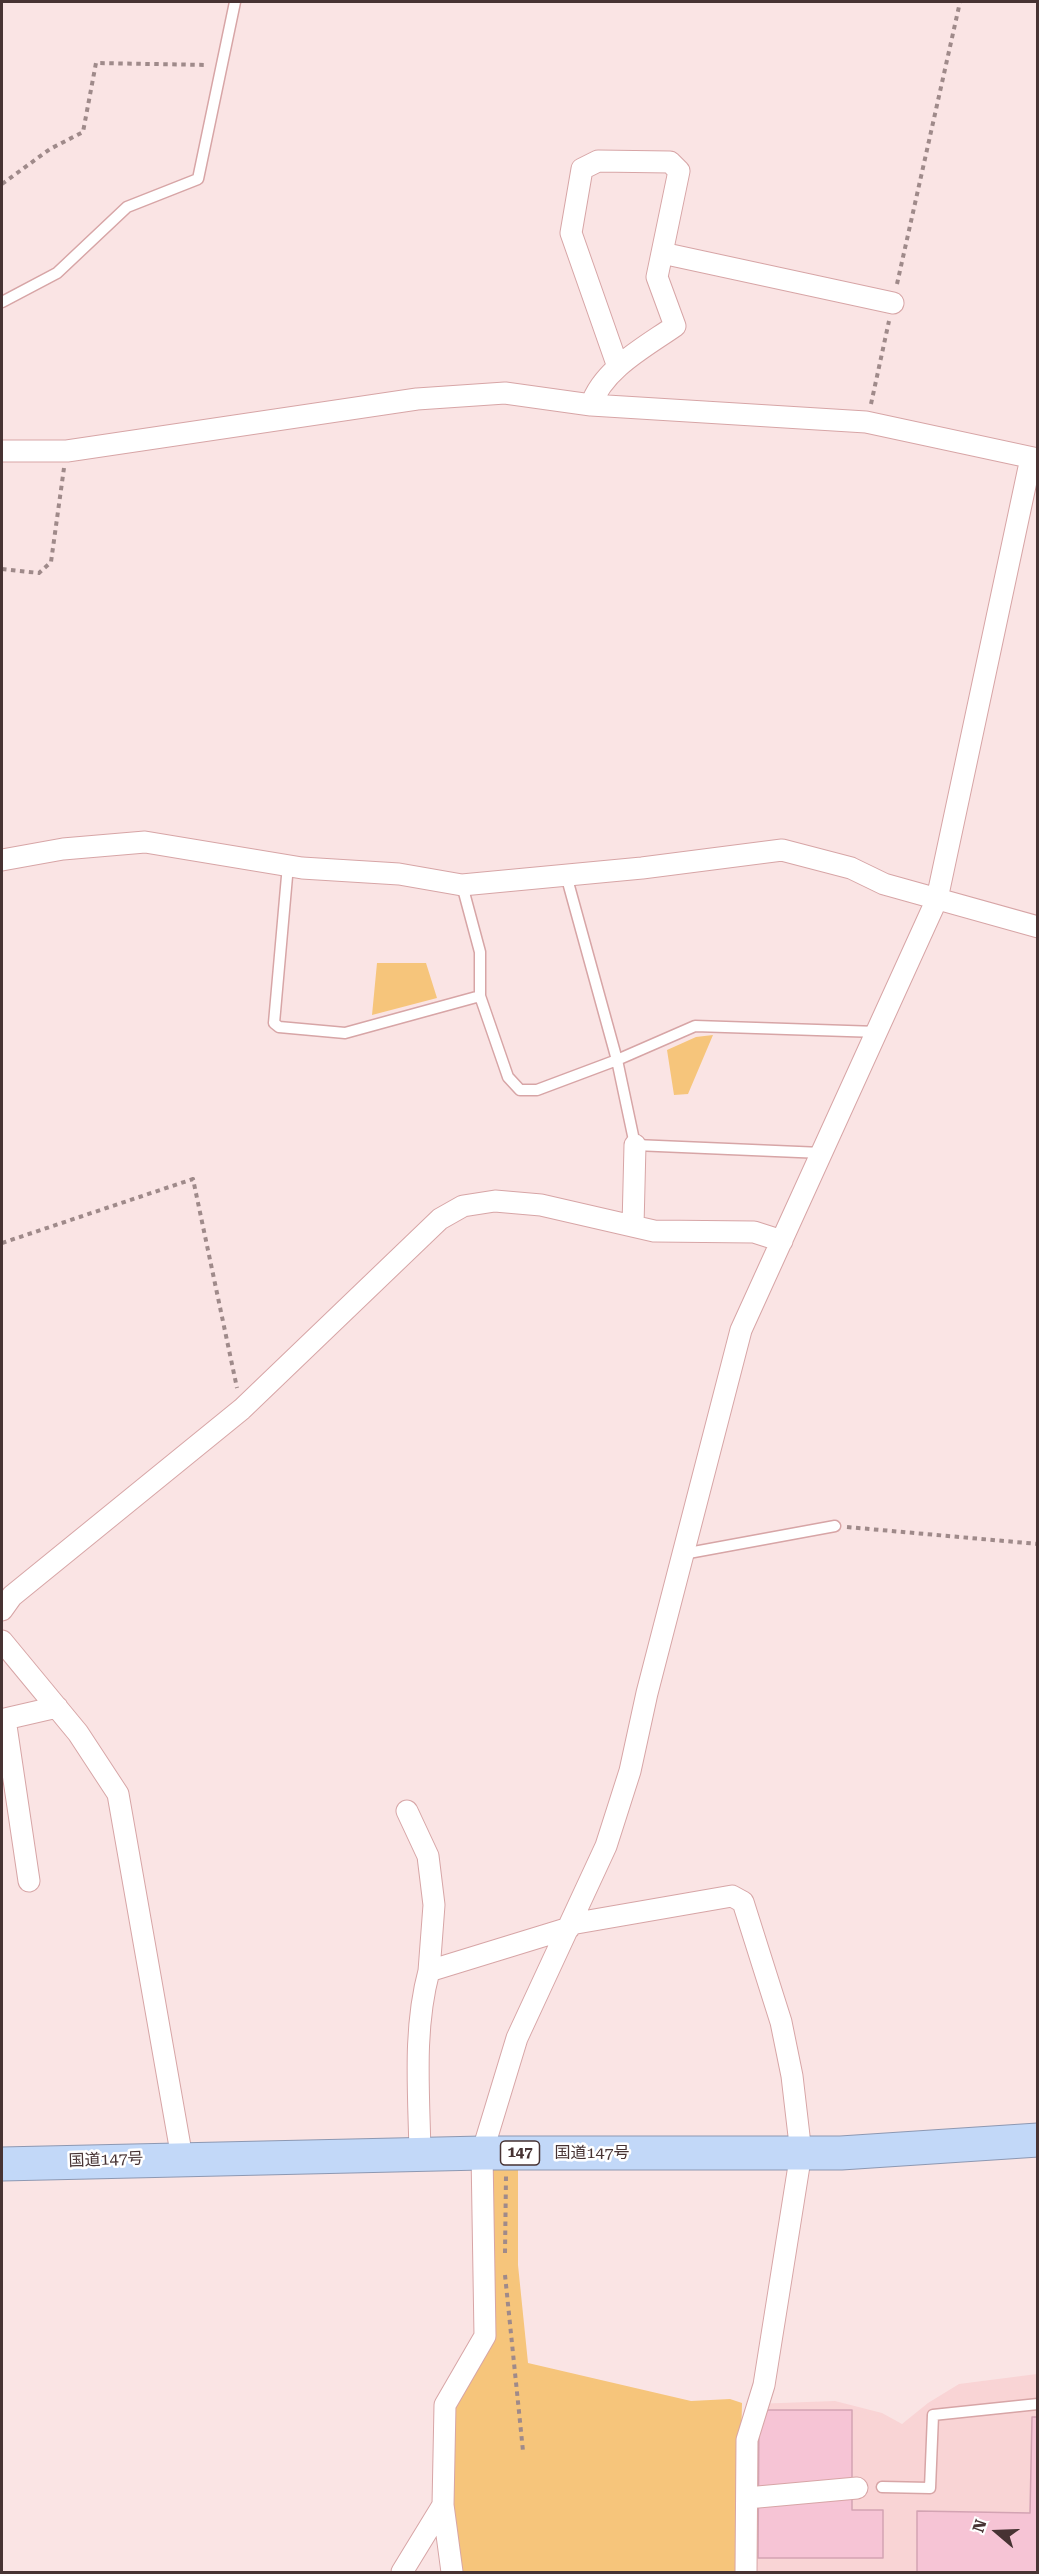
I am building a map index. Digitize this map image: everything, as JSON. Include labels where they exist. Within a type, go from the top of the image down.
[{"type":"highway","name":"国道147号","points":[[2,2164],[420,2154],[494,2163],[841,2153],[1038,2140]]},
{"type":"street","points":[[591,405],[596,389],[618,367],[675,326],[657,277],[680,171],[670,162],[598,161],[582,169],[571,233],[618,367]]},
{"type":"street","points":[[662,253],[893,303]]},
{"type":"street","points":[[2,451],[67,451],[417,399],[505,393],[591,405],[866,422],[1034,458],[937,899],[741,1330],[647,1693],[630,1771],[606,1846],[517,2038],[494,2163],[485,2336],[445,2405],[443,2505],[452,2572]]},
{"type":"street","points":[[2,860],[63,849],[145,843],[288,866],[399,874],[462,885],[782,850],[851,868],[884,884],[1038,927]]},
{"type":"street","points":[[633,1226],[635,1145]]},
{"type":"street","points":[[2,1610],[12,1596],[242,1409],[440,1219],[463,1206],[495,1201],[541,1205],[654,1231],[754,1232],[782,1241]]},
{"type":"street","points":[[2,1641],[78,1733],[118,1794],[182,2158]]},
{"type":"street","points":[[29,1881],[5,1719],[57,1707]]},
{"type":"street","points":[[407,1811],[428,1856],[434,1905],[429,1971],[420,2007],[420,2154]]},
{"type":"street","points":[[429,1971],[570,1926],[732,1896],[743,1902],[782,2022],[792,2076],[801,2153],[764,2385],[747,2439],[746,2572]]},
{"type":"street","points":[[747,2498],[857,2488]]},
{"type":"street","points":[[402,2572],[443,2505]]},
{"type":"lane","points":[[2,302],[57,273],[127,207],[198,179],[235,2]]},
{"type":"lane","points":[[288,866],[274,1023],[279,1027],[345,1033],[480,996]]},
{"type":"lane","points":[[566,875],[617,1060],[635,1145],[822,1153]]},
{"type":"lane","points":[[462,885],[480,952],[480,996],[508,1077],[520,1090],[537,1090],[617,1060],[695,1026],[878,1032]]},
{"type":"lane","points":[[682,1554],[834,1526]]},
{"type":"lane","points":[[882,2487],[930,2488],[933,2415],[1038,2404]]},
{"type":"path","points":[[866,422],[960,2]]},
{"type":"path","points":[[2,184],[50,149],[82,132],[96,63],[221,66]]},
{"type":"path","points":[[2,569],[39,573],[51,562],[67,451]]},
{"type":"path","points":[[2,1243],[193,1179],[242,1409]]},
{"type":"path","points":[[834,1526],[1038,1544]]},
{"type":"path","points":[[494,2163],[505,2263]]},
{"type":"path","points":[[505,2274],[524,2451]]},
{"type":"shaded area","points":[[377,963],[426,963],[437,998],[372,1015]]},
{"type":"shaded area","points":[[713,1035],[688,1094],[674,1095],[667,1050],[696,1037]]},
{"type":"shaded area","points":[[518,2166],[518,2265],[528,2363],[691,2401],[730,2399],[742,2403],[738,2572],[461,2572],[451,2505],[453,2405],[493,2333],[491,2167]]},
{"type":"shaded area","points":[[1037,2374],[1037,2572],[755,2572],[753,2404],[835,2401],[882,2413],[902,2424],[928,2403],[959,2384]]},
{"type":"building","points":[[759,2410],[852,2410],[852,2510],[883,2510],[883,2558],[758,2558]]},
{"type":"building","points":[[1032,2417],[1038,2417],[1038,2572],[917,2572],[917,2511],[1030,2513]]}]
